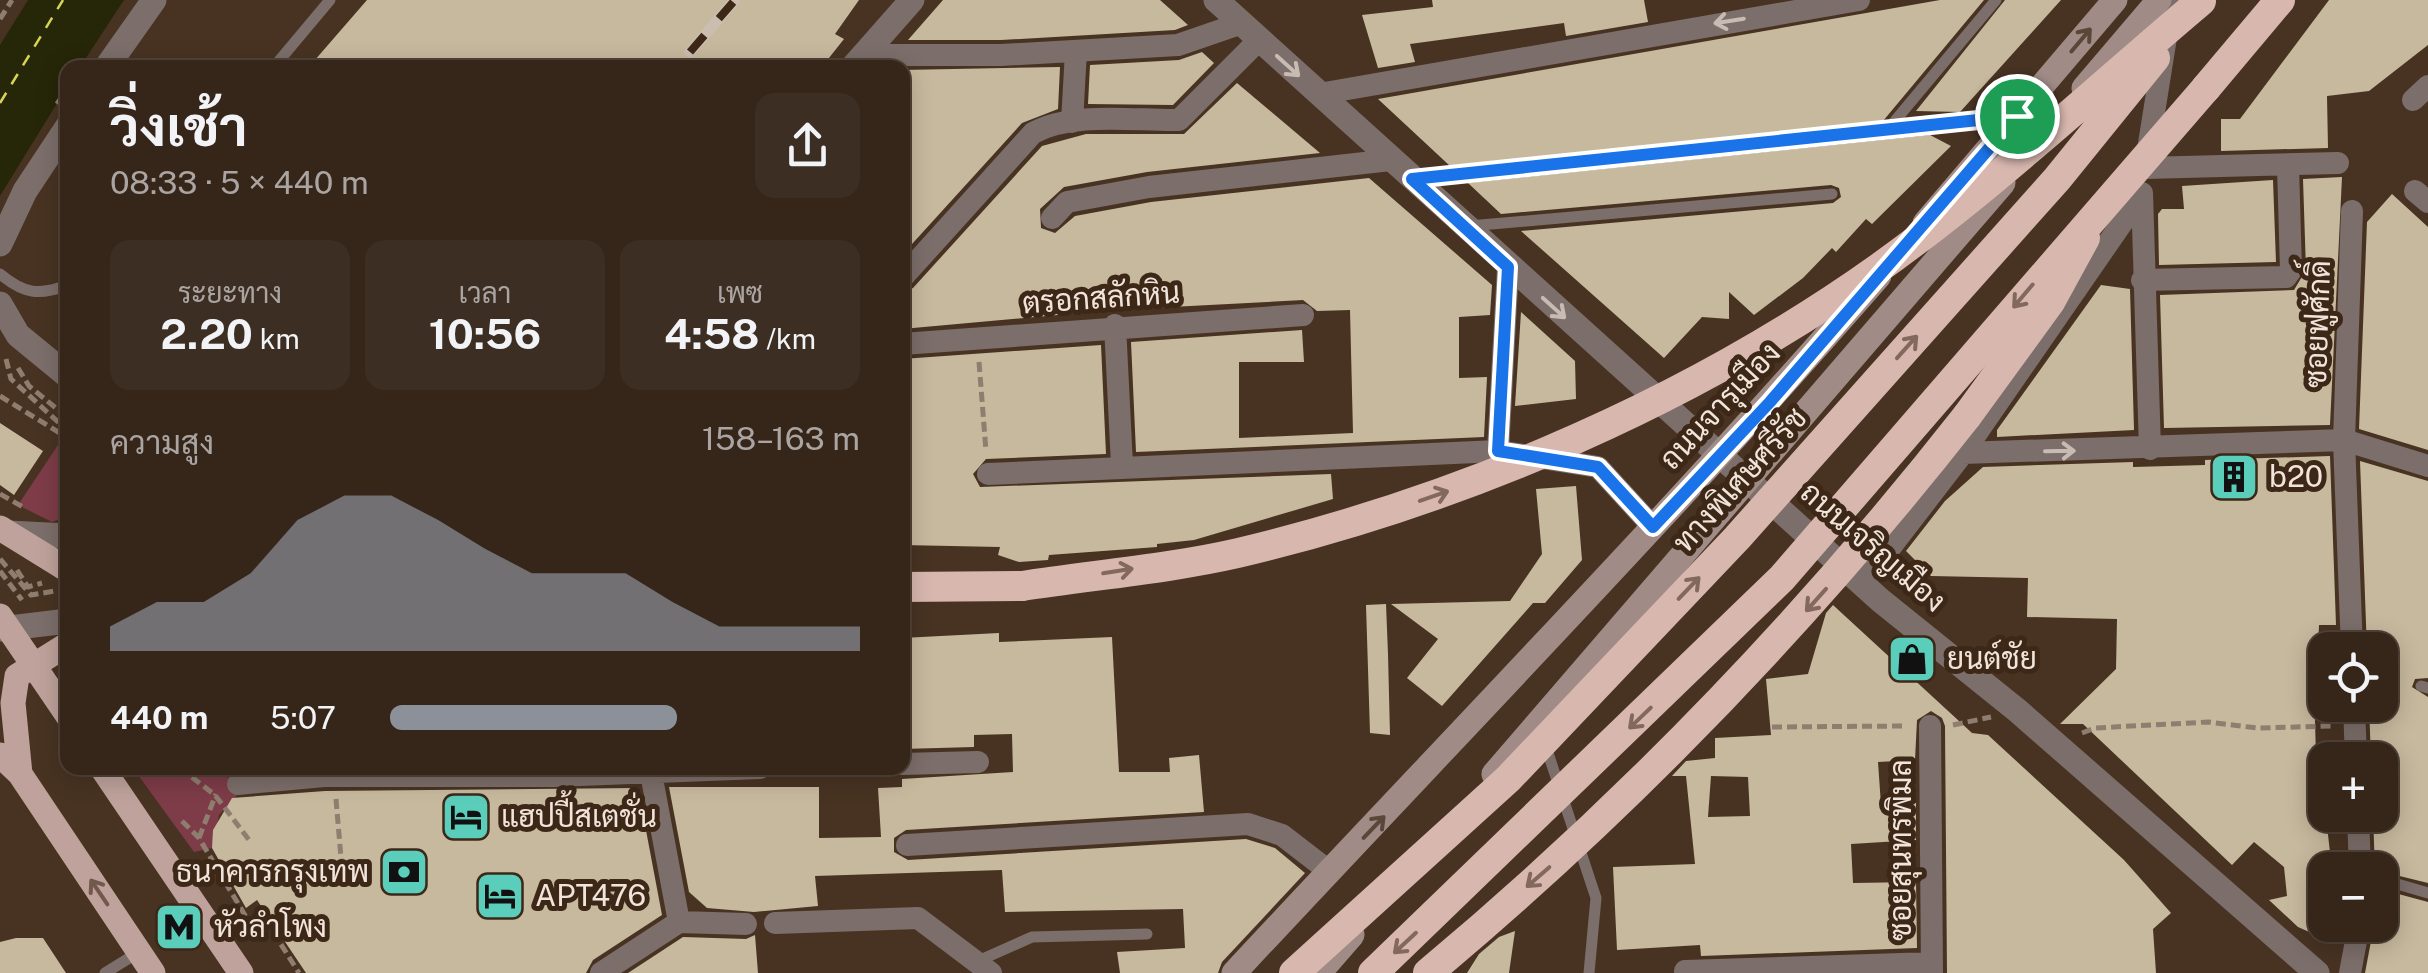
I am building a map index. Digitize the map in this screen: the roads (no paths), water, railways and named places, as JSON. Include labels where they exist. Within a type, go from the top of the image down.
[{"type":"highway","points":[[1373,973],[1782,578],[2280,0]]},
{"type":"highway","points":[[910,587],[1022,586],[1253,549],[1377,516],[1513,468],[1760,346],[1836,298],[1922,236],[2202,1]]},
{"type":"highway","name":"ทางพิเศษศรีรัช","points":[[1294,973],[1508,779],[1737,538],[2057,179],[2202,1]]},
{"type":"highway","points":[[1428,973],[1607,815],[1710,714],[1819,597],[2010,358],[2050,302],[2108,196]]},
{"type":"main road","name":"ถนนจารุเมือง","points":[[1234,973],[1776,394],[2115,0]]},
{"type":"main road","points":[[1319,973],[1749,483],[2159,0]]},
{"type":"main road","points":[[4,530],[60,565]]},
{"type":"main road","points":[[2,624],[60,704]]},
{"type":"main road","points":[[10,769],[12,703],[18,676],[32,663],[60,648]]},
{"type":"main road","points":[[0,755],[146,962]]},
{"type":"main road","points":[[107,775],[242,973]]},
{"type":"street","points":[[112,60],[154,0]]},
{"type":"street","points":[[860,60],[912,0]]},
{"type":"street","name":"ถนนเจริญเมือง","points":[[1216,0],[1716,455],[2056,744],[2311,972]]},
{"type":"street","points":[[1319,94],[1552,50],[1859,0]]},
{"type":"street","points":[[2150,449],[2142,194],[2172,0]]},
{"type":"street","points":[[898,60],[1178,45],[1251,32]]},
{"type":"street","points":[[910,269],[1033,133],[1048,125],[1072,122],[1179,120],[1251,32]]},
{"type":"street","points":[[1072,122],[1076,51]]},
{"type":"street","points":[[0,244],[25,191],[60,138]]},
{"type":"street","points":[[1052,218],[1068,202],[1149,188],[1391,160]]},
{"type":"street","points":[[2145,168],[2338,163]]},
{"type":"street","points":[[2142,280],[2286,278],[2291,270],[2288,166]]},
{"type":"street","points":[[1862,583],[1962,453],[2142,194]]},
{"type":"street","name":"ซอยฟูศักดิ์","points":[[2351,632],[2344,440],[2352,212]]},
{"type":"street","points":[[1498,451],[1508,267]]},
{"type":"street","points":[[0,304],[18,335],[60,369]]},
{"type":"street","name":"ตรอกสลักหิน","points":[[910,343],[1303,314]]},
{"type":"street","points":[[1115,326],[1122,466]]},
{"type":"street","points":[[1962,453],[2344,440],[2428,466]]},
{"type":"street","points":[[988,474],[1498,451],[1598,467],[1653,527]]},
{"type":"street","points":[[4,530],[60,535]]},
{"type":"street","points":[[2,624],[60,620]]},
{"type":"street","name":"ซอยสุนทรพิมล","points":[[1930,726],[1932,968]]},
{"type":"street","points":[[910,764],[978,762]]},
{"type":"street","points":[[238,784],[311,775]]},
{"type":"street","points":[[478,775],[568,775]]},
{"type":"street","points":[[651,775],[678,922]]},
{"type":"street","points":[[906,845],[1248,824],[1282,835],[1330,872]]},
{"type":"street","points":[[776,923],[918,918],[984,967]]},
{"type":"street","points":[[600,973],[678,922],[746,924]]},
{"type":"street","points":[[2350,973],[2356,942]]},
{"type":"street","points":[[1685,971],[1932,968]]},
{"type":"lane","points":[[280,60],[330,0]]},
{"type":"lane","points":[[1889,128],[1996,0]]},
{"type":"lane","points":[[1412,179],[2017,116]]},
{"type":"lane","points":[[1464,227],[1832,194]]},
{"type":"lane","points":[[0,274],[20,291],[40,294],[60,288]]},
{"type":"lane","points":[[1538,724],[1596,898],[1588,973]]},
{"type":"lane","points":[[2398,884],[2428,893]]},
{"type":"lane","points":[[984,967],[1032,937],[1146,934]]},
{"type":"lane","points":[[105,973],[146,962]]},
{"type":"railway","points":[[690,52],[735,0]]},
{"type":"place","name":"b20","points":[[2234,477]]},
{"type":"place","name":"ยนต์ชัย","points":[[1912,659]]},
{"type":"place","name":"แฮปปี้สเตชั่น","points":[[466,817]]},
{"type":"place","name":"ธนาคารกรุงเทพ","points":[[404,872]]},
{"type":"place","name":"APT476","points":[[500,896]]},
{"type":"place","name":"หัวลำโพง","points":[[179,927]]}]
